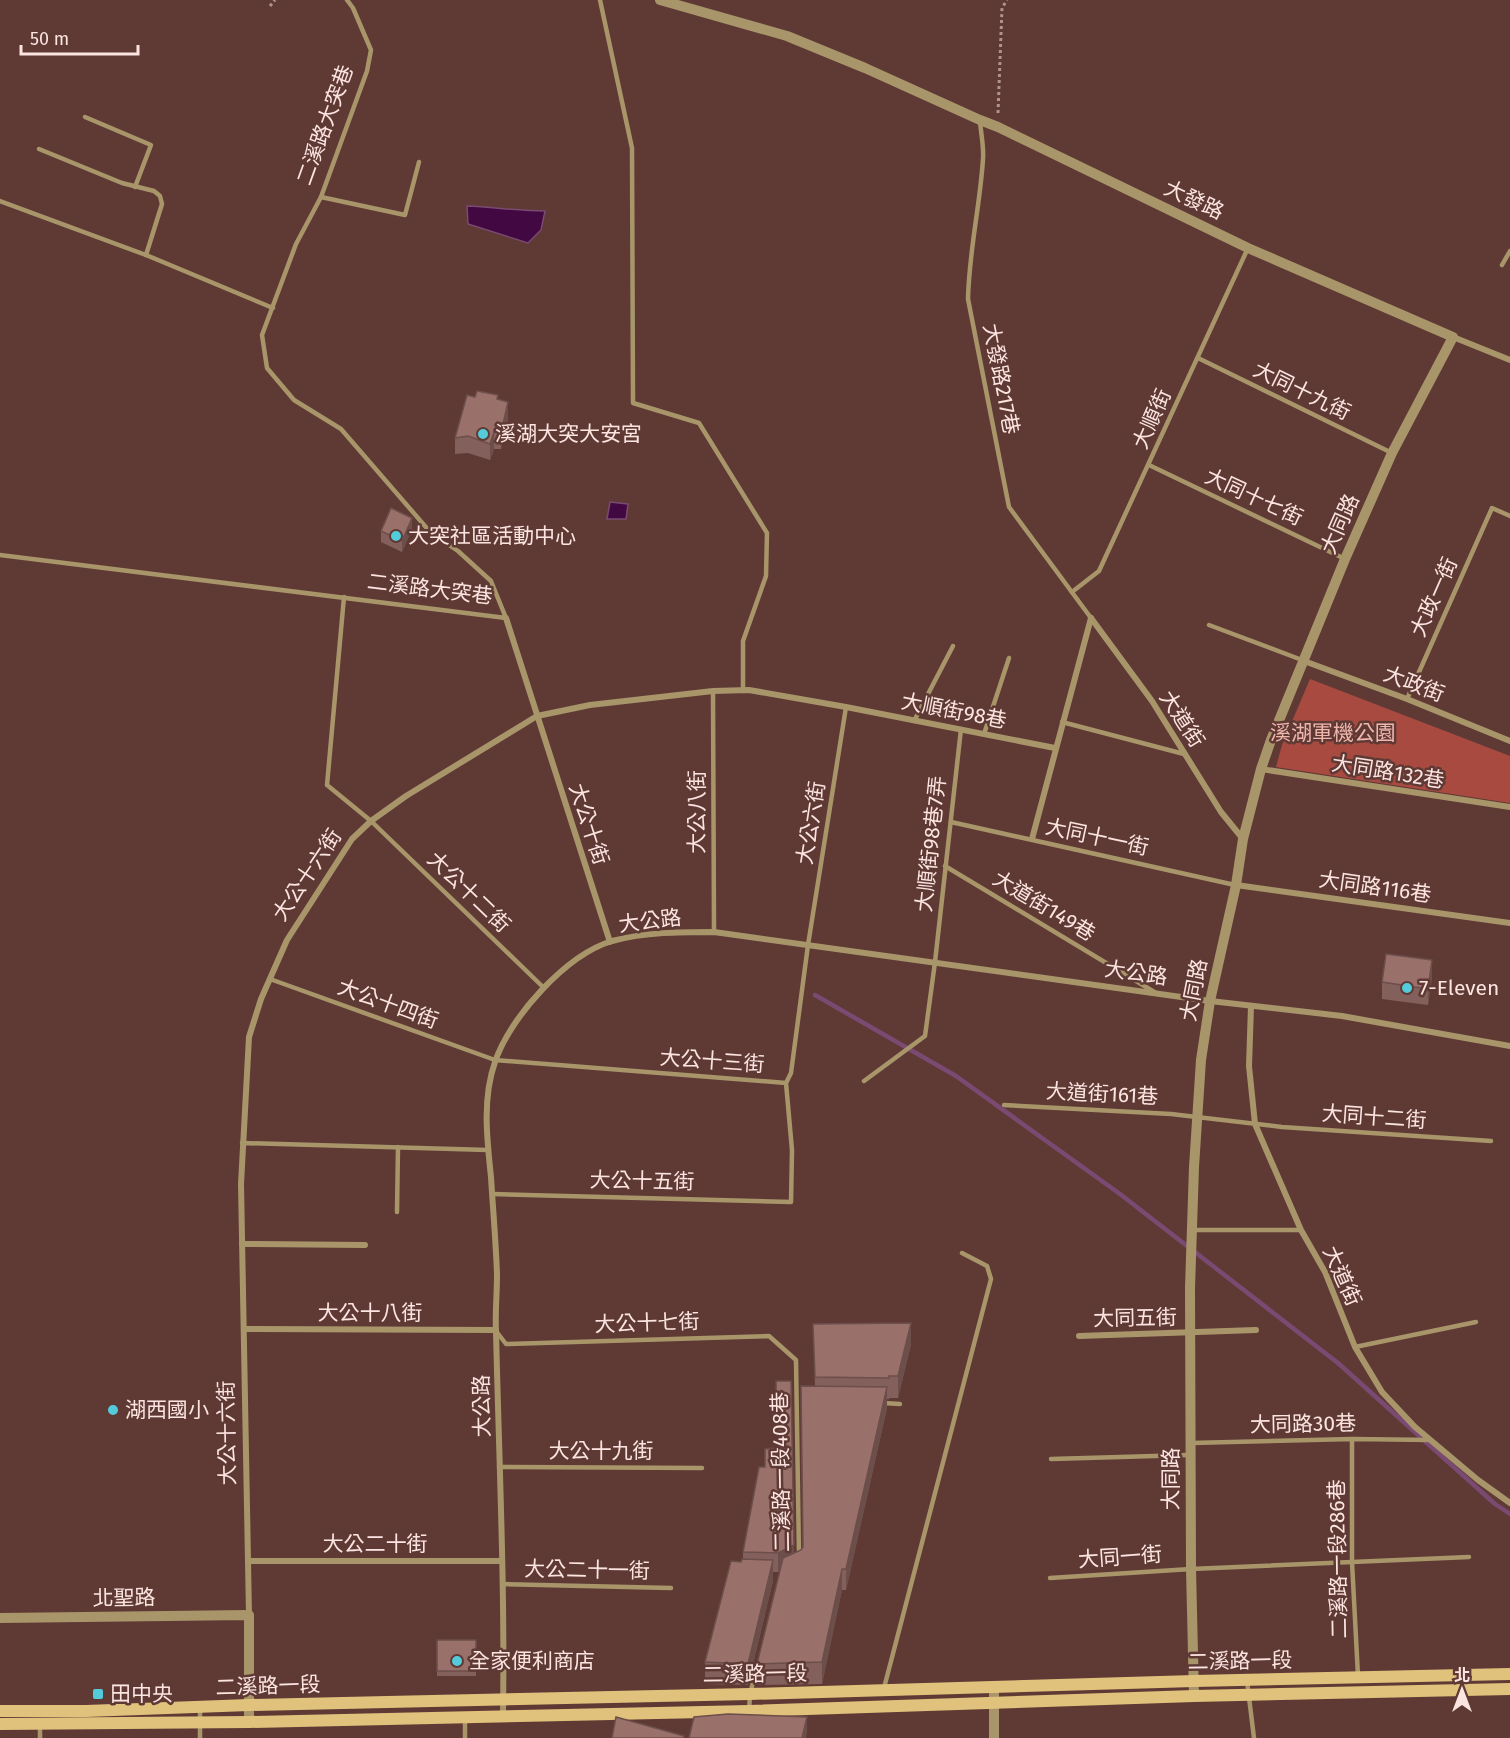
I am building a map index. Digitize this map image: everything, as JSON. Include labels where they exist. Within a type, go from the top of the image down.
[{"type":"main road","name":"二溪路一段","points":[[0,1710],[86,1711],[503,1698],[884,1691],[1510,1674]]},
{"type":"main road","name":"二溪路一段","points":[[0,1724],[249,1722],[750,1711],[1194,1696],[1510,1689]]},
{"type":"street","name":"大發路","points":[[660,0],[787,36],[865,68],[998,127],[1248,248],[1510,360]]},
{"type":"street","name":"大同路","points":[[1194,1696],[1191,1569],[1191,1257],[1194,1167],[1202,1060],[1210,1001],[1236,885],[1243,839],[1271,740],[1345,559],[1392,453],[1453,337]]},
{"type":"street","name":"大公十街","points":[[506,618],[610,942]]},
{"type":"street","points":[[1032,840],[1091,618]]},
{"type":"street","name":"大道街","points":[[1091,618],[1152,701],[1221,812],[1243,839]]},
{"type":"street","name":"大政街","points":[[1304,661],[1407,699],[1510,741]]},
{"type":"street","points":[[537,716],[590,705],[743,691],[846,707]]},
{"type":"street","name":"大順街98巷","points":[[846,707],[1055,748]]},
{"type":"street","name":"大公十六街","points":[[249,1722],[242,1143],[249,1037],[261,999],[287,940],[352,839],[371,821],[406,796],[537,716]]},
{"type":"street","name":"大同路132巷","points":[[1261,769],[1510,807]]},
{"type":"street","name":"大同路116巷","points":[[1236,885],[1510,922]]},
{"type":"street","name":"大公路","points":[[503,1715],[496,1275],[486,1091],[495,1060],[512,1028],[543,987],[564,969],[610,942],[664,932],[714,932],[1210,1001],[1342,1016],[1510,1046]]},
{"type":"street","name":"大道街","points":[[1251,1006],[1249,1066],[1254,1124],[1301,1230],[1325,1272],[1355,1347],[1382,1392],[1431,1440],[1478,1480],[1510,1503]]},
{"type":"street","points":[[242,1244],[365,1245]]},
{"type":"street","name":"大公十八街","points":[[245,1329],[496,1330]]},
{"type":"street","name":"大同五街","points":[[1079,1336],[1256,1330]]},
{"type":"street","name":"大公二十街","points":[[248,1560],[502,1561]]},
{"type":"street","name":"北聖路","points":[[0,1618],[249,1615]]},
{"type":"street","points":[[994,1688],[994,1738]]},
{"type":"lane","name":"二溪路大突巷","points":[[0,555],[506,618],[492,581],[458,551],[430,534],[341,429],[294,400],[267,368],[262,335],[296,244],[321,196],[367,71],[371,50],[353,8],[347,0]]},
{"type":"lane","points":[[600,0],[632,148],[633,403],[699,423],[767,534],[766,576],[743,641],[743,691]]},
{"type":"lane","points":[[85,117],[152,145],[135,187]]},
{"type":"lane","name":"大發路217巷","points":[[980,120],[983,156],[969,266],[968,298],[1009,507],[1091,618]]},
{"type":"lane","points":[[39,149],[122,183],[154,191],[160,196],[162,204],[146,255]]},
{"type":"lane","points":[[321,196],[405,215],[419,162]]},
{"type":"lane","points":[[0,201],[146,255],[273,308]]},
{"type":"lane","name":"大順街","points":[[1072,592],[1099,572],[1248,248]]},
{"type":"lane","points":[[1503,265],[1510,251]]},
{"type":"lane","name":"大同十九街","points":[[1198,358],[1392,453]]},
{"type":"lane","name":"大同十七街","points":[[1149,465],[1345,559]]},
{"type":"lane","name":"大政一街","points":[[1407,699],[1492,508],[1510,516]]},
{"type":"lane","name":"大公十二街","points":[[344,597],[327,785],[371,821],[543,987]]},
{"type":"lane","points":[[1209,625],[1304,661]]},
{"type":"lane","points":[[915,721],[953,646]]},
{"type":"lane","points":[[984,734],[1009,658]]},
{"type":"lane","name":"大公八街","points":[[713,692],[714,932]]},
{"type":"lane","name":"大公六街","points":[[808,945],[846,707]]},
{"type":"lane","points":[[1062,722],[1185,754]]},
{"type":"lane","name":"大順街98巷7弄","points":[[864,1082],[925,1036],[961,729]]},
{"type":"lane","name":"大同十一街","points":[[951,822],[1236,885]]},
{"type":"lane","name":"大道街149巷","points":[[945,866],[1157,993]]},
{"type":"lane","name":"大公十三街","points":[[495,1060],[786,1083],[791,1073],[808,945]]},
{"type":"lane","name":"大公十四街","points":[[270,979],[495,1060]]},
{"type":"lane","name":"大公十五街","points":[[492,1194],[791,1202],[792,1150],[786,1083]]},
{"type":"lane","name":"大道街161巷","points":[[1004,1105],[1198,1116],[1254,1124]]},
{"type":"lane","name":"大同十二街","points":[[1254,1124],[1491,1141]]},
{"type":"lane","points":[[242,1143],[488,1150]]},
{"type":"lane","points":[[397,1212],[398,1147]]},
{"type":"lane","points":[[1192,1235],[1301,1230]]},
{"type":"lane","points":[[884,1691],[991,1279],[987,1266],[962,1253]]},
{"type":"lane","points":[[1355,1347],[1476,1322]]},
{"type":"lane","name":"大公十七街","points":[[496,1330],[506,1344],[769,1336],[796,1360]]},
{"type":"lane","name":"二溪路一段408巷","points":[[796,1360],[799,1568]]},
{"type":"lane","points":[[797,1403],[808,1403]]},
{"type":"lane","points":[[877,1403],[900,1404]]},
{"type":"lane","name":"大同路30巷","points":[[1191,1443],[1352,1439],[1431,1440]]},
{"type":"lane","name":"二溪路一段286巷","points":[[1352,1439],[1352,1562],[1358,1678]]},
{"type":"lane","points":[[1051,1459],[1191,1455]]},
{"type":"lane","name":"大公十九街","points":[[499,1467],[702,1468]]},
{"type":"lane","name":"大同一街","points":[[1050,1578],[1191,1569],[1468,1557]]},
{"type":"lane","name":"大公二十一街","points":[[502,1584],[671,1588]]},
{"type":"lane","points":[[750,1711],[750,1694],[761,1652]]},
{"type":"lane","points":[[1247,1680],[1254,1738]]},
{"type":"lane","points":[[200,1708],[200,1738]]},
{"type":"lane","points":[[465,1716],[465,1738]]},
{"type":"lane","points":[[40,1724],[40,1738]]},
{"type":"path","points":[[270,6],[275,0]]},
{"type":"path","points":[[998,127],[1002,8],[1007,0]]},
{"type":"green space","name":"溪湖軍機公園","points":[[1310,679],[1510,756],[1510,803],[1276,767],[1282,745]]},
{"type":"shaded area","points":[[467,206],[545,211],[541,230],[528,243],[468,224]]},
{"type":"shaded area","points":[[610,502],[628,504],[626,519],[607,519]]},
{"type":"building","points":[[477,391],[498,395],[497,399],[508,402],[501,433],[494,432],[490,444],[468,436],[455,438],[467,395],[475,397]]},
{"type":"building","points":[[391,508],[412,518],[402,541],[381,531]]},
{"type":"building","points":[[1386,954],[1432,960],[1428,989],[1382,982]]},
{"type":"building","points":[[911,1323],[898,1376],[889,1376],[889,1378],[815,1377],[813,1324]]},
{"type":"building","points":[[776,1381],[791,1381],[794,1545],[778,1553],[743,1552],[759,1467],[765,1467],[765,1449],[777,1448]]},
{"type":"building","points":[[801,1386],[887,1387],[846,1569],[842,1569],[822,1662],[757,1664],[783,1558],[803,1547]]},
{"type":"building","points":[[742,1559],[773,1560],[748,1664],[705,1662],[731,1561],[741,1562]]},
{"type":"building","name":"全家便利商店","points":[[437,1640],[476,1640],[476,1671],[437,1671]]},
{"type":"building","points":[[728,1714],[807,1717],[802,1738],[689,1738],[694,1717]]},
{"type":"building","points":[[616,1717],[684,1736],[683,1738],[612,1738]]},
{"type":"waterway","points":[[815,995],[956,1076],[1120,1194],[1338,1363],[1495,1504],[1510,1514]]},
{"type":"place","name":"溪湖大突大安宮","points":[[483,434]]},
{"type":"place","name":"大突社區活動中心","points":[[396,536]]},
{"type":"place","name":"7-Eleven","points":[[1407,988]]},
{"type":"place","name":"湖西國小","points":[[113,1410]]},
{"type":"place","name":"全家便利商店","points":[[457,1661]]},
{"type":"place","name":"田中央","points":[[98,1694]]}]
